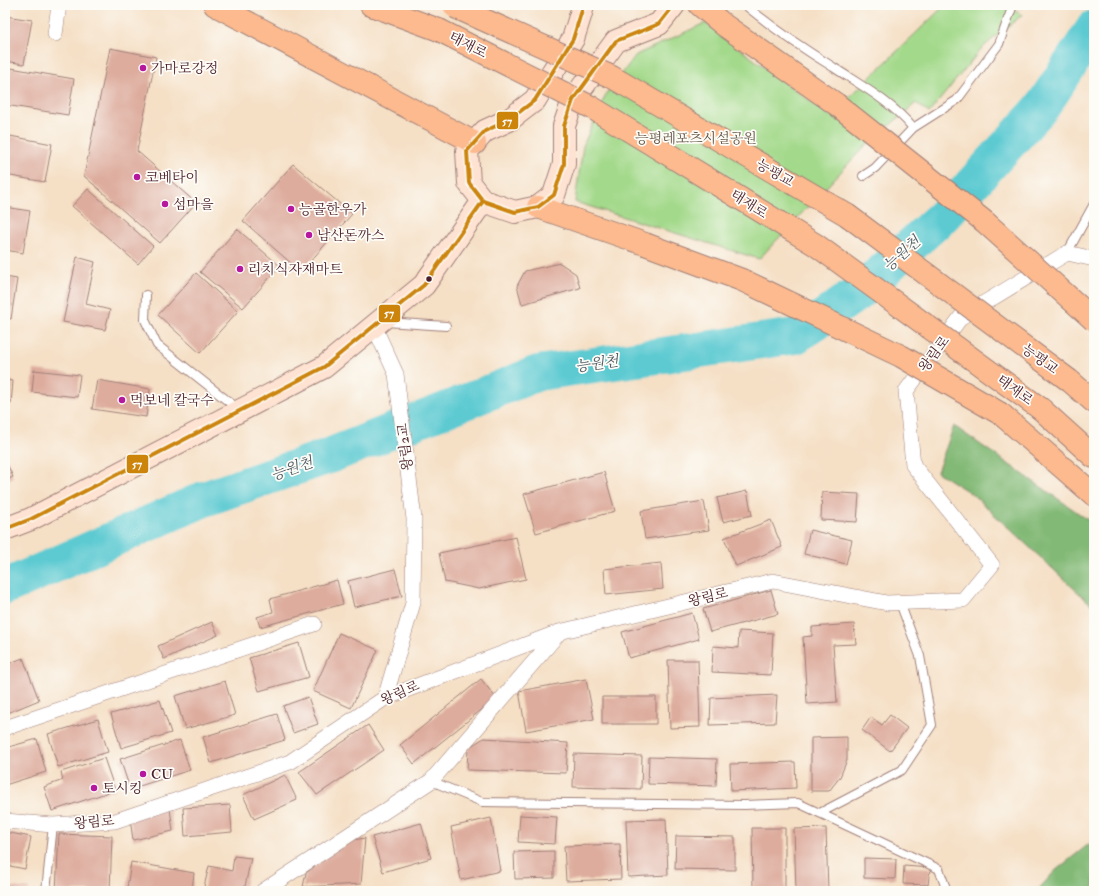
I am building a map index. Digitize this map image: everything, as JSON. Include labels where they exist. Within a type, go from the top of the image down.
[{"type":"highway","points":[[215,5],[475,142]]},
{"type":"highway","name":"태재로","points":[[371,5],[439,30],[591,107],[816,245],[1041,409],[1094,457]]},
{"type":"highway","points":[[700,5],[724,25],[836,104],[985,222],[1094,320]]},
{"type":"highway","name":"능평교","points":[[452,6],[612,77],[847,215],[1070,380],[1094,402]]},
{"type":"highway","points":[[538,207],[645,244],[742,280],[901,356],[1001,414],[1094,495]]},
{"type":"main road","points":[[582,5],[582,10],[573,39],[534,100],[509,120],[485,131],[467,151],[469,183],[483,201],[515,212],[538,207],[554,195],[564,164],[564,126],[573,100],[616,41],[658,24],[674,5]]},
{"type":"main road","points":[[5,529],[31,519],[324,367],[424,285],[483,201]]},
{"type":"street","points":[[55,34],[59,5]]},
{"type":"street","points":[[1067,253],[1094,259]]},
{"type":"street","name":"왕림로","points":[[5,821],[53,825],[115,821],[290,762],[385,698],[559,632],[773,581],[887,603],[962,600],[992,565],[913,465],[906,391],[961,317],[1067,253]]},
{"type":"street","name":"왕림2교","points":[[377,323],[396,374],[414,519],[413,603],[385,698]]},
{"type":"street","points":[[5,728],[314,624]]},
{"type":"street","points":[[263,891],[431,781],[559,632]]},
{"type":"lane","points":[[745,5],[794,42],[882,99],[904,116],[913,128]]},
{"type":"lane","points":[[863,176],[875,168],[913,128],[957,100],[999,44],[1013,5]]},
{"type":"lane","points":[[1067,253],[1094,204]]},
{"type":"lane","points":[[146,295],[145,320],[157,345],[240,410]]},
{"type":"lane","points":[[377,323],[446,326]]},
{"type":"lane","points":[[820,813],[902,770],[932,726],[920,656],[900,603]]},
{"type":"lane","points":[[431,781],[482,802],[745,805],[798,803],[939,869],[947,891]]},
{"type":"lane","points":[[46,891],[53,825]]},
{"type":"green space","name":"능평레포츠시설공원","points":[[945,5],[1006,5],[1022,15],[982,48],[929,113],[916,103],[864,147],[759,259],[575,202],[583,146],[605,96],[636,55],[705,23],[830,116]]},
{"type":"green space","points":[[954,426],[1094,524],[1094,607],[972,494],[937,472]]},
{"type":"green space","points":[[1094,840],[1094,891],[1037,891],[1055,871]]},
{"type":"building","points":[[5,16],[32,20],[24,64],[5,61]]},
{"type":"building","points":[[110,48],[156,57],[137,151],[196,203],[160,243],[84,176]]},
{"type":"building","points":[[11,68],[74,79],[68,115],[5,105]]},
{"type":"building","points":[[5,135],[52,144],[45,182],[5,175]]},
{"type":"building","points":[[293,164],[352,214],[301,272],[243,221]]},
{"type":"building","points":[[88,189],[153,246],[138,264],[72,206]]},
{"type":"building","points":[[5,207],[30,211],[23,253],[5,250]]},
{"type":"building","name":"리치식자재마트","points":[[237,229],[280,266],[243,308],[200,272]]},
{"type":"building","points":[[77,257],[95,262],[86,304],[110,310],[105,330],[63,322]]},
{"type":"building","points":[[560,263],[576,274],[580,288],[522,304],[517,286],[525,271]]},
{"type":"building","points":[[196,273],[238,311],[200,353],[158,315]]},
{"type":"building","points":[[5,277],[17,279],[11,319],[5,318]]},
{"type":"building","points":[[34,370],[80,375],[77,397],[32,392]]},
{"type":"building","points":[[5,380],[13,381],[11,404],[5,403]]},
{"type":"building","points":[[97,380],[150,389],[146,417],[92,409]]},
{"type":"building","points":[[5,459],[13,477],[5,481]]},
{"type":"building","points":[[604,472],[615,511],[536,533],[524,494]]},
{"type":"building","points":[[747,491],[752,515],[723,522],[717,498]]},
{"type":"building","points":[[822,492],[859,494],[857,522],[821,520]]},
{"type":"building","points":[[704,501],[709,530],[645,539],[641,511]]},
{"type":"building","points":[[771,520],[782,547],[736,566],[724,538]]},
{"type":"building","points":[[810,530],[852,540],[846,564],[804,554]]},
{"type":"building","points":[[516,537],[526,579],[479,589],[445,582],[439,553]]},
{"type":"building","points":[[661,563],[663,589],[606,595],[604,569]]},
{"type":"building","points":[[395,569],[402,596],[354,607],[348,581]]},
{"type":"building","points":[[337,580],[343,604],[260,627],[257,617],[273,612],[270,599]]},
{"type":"building","points":[[771,590],[778,614],[710,632],[703,609]]},
{"type":"building","points":[[692,613],[699,639],[629,658],[622,632]]},
{"type":"building","points":[[212,622],[218,635],[164,659],[158,646]]},
{"type":"building","points":[[854,624],[856,644],[833,645],[837,702],[807,704],[803,637],[812,636],[812,627]]},
{"type":"building","points":[[739,631],[773,633],[771,675],[712,672],[713,646],[738,648]]},
{"type":"building","points":[[339,633],[378,650],[351,708],[313,691]]},
{"type":"building","points":[[299,643],[309,677],[259,691],[249,658]]},
{"type":"building","points":[[23,658],[39,700],[5,714],[5,665]]},
{"type":"building","points":[[668,660],[698,660],[700,727],[670,728]]},
{"type":"building","points":[[481,679],[496,698],[414,764],[400,745]]},
{"type":"building","points":[[586,679],[594,719],[526,731],[519,691]]},
{"type":"building","points":[[225,681],[235,715],[185,729],[175,696]]},
{"type":"building","points":[[777,695],[775,723],[710,725],[711,698]]},
{"type":"building","points":[[308,697],[318,724],[293,733],[283,706]]},
{"type":"building","points":[[602,697],[656,697],[656,724],[602,724]]},
{"type":"building","points":[[160,700],[171,733],[121,748],[111,714]]},
{"type":"building","points":[[277,714],[285,740],[211,763],[203,737]]},
{"type":"building","points":[[890,715],[907,728],[890,751],[862,730],[871,717],[882,725]]},
{"type":"building","points":[[98,719],[108,752],[58,767],[48,734]]},
{"type":"building","points":[[368,725],[384,750],[317,795],[299,772]]},
{"type":"building","points":[[847,737],[847,760],[840,777],[829,791],[811,791],[811,738]]},
{"type":"building","points":[[484,738],[568,743],[566,773],[467,770],[468,748]]},
{"type":"building","points":[[37,739],[46,772],[5,785],[5,748]]},
{"type":"building","points":[[180,740],[190,770],[130,789],[120,759]]},
{"type":"building","points":[[574,754],[642,756],[641,789],[573,787]]},
{"type":"building","points":[[649,757],[717,759],[716,786],[648,784]]},
{"type":"building","points":[[104,758],[115,790],[52,811],[44,787],[63,780],[61,772]]},
{"type":"building","points":[[795,762],[796,788],[731,791],[730,764]]},
{"type":"building","points":[[285,775],[297,800],[254,819],[243,795]]},
{"type":"building","points":[[230,805],[232,832],[185,836],[183,808]]},
{"type":"building","points":[[170,809],[173,831],[133,840],[130,818]]},
{"type":"building","points":[[520,815],[557,817],[555,844],[518,842]]},
{"type":"building","points":[[491,818],[500,871],[461,880],[451,827]]},
{"type":"building","points":[[666,819],[668,875],[628,877],[626,820]]},
{"type":"building","points":[[421,823],[431,858],[383,872],[372,837]]},
{"type":"building","points":[[752,828],[785,828],[785,890],[753,890]]},
{"type":"building","points":[[826,828],[828,891],[796,891],[794,829]]},
{"type":"building","points":[[5,832],[31,837],[25,869],[5,865]]},
{"type":"building","points":[[59,834],[112,836],[110,891],[56,891]]},
{"type":"building","points":[[676,836],[735,837],[735,870],[675,869]]},
{"type":"building","points":[[365,838],[361,884],[303,887],[306,873],[347,841]]},
{"type":"building","points":[[620,844],[621,879],[566,881],[564,846]]},
{"type":"building","points":[[554,851],[554,878],[515,879],[514,852]]},
{"type":"building","points":[[234,856],[251,858],[244,891],[203,891],[209,866],[232,871]]},
{"type":"building","points":[[864,858],[896,859],[895,879],[864,878]]},
{"type":"building","points":[[131,862],[194,873],[192,891],[147,891],[127,888]]},
{"type":"building","points":[[904,866],[930,868],[928,885],[903,884]]},
{"type":"building","points":[[5,886],[29,889],[29,891],[5,891]]},
{"type":"waterway","name":"능원천","points":[[5,587],[204,499],[329,456],[538,373],[796,336],[861,291],[943,216],[1042,107],[1094,28]]},
{"type":"transit line","name":"57","points":[[582,5],[582,10],[573,39],[535,100],[509,120],[485,131],[467,151],[469,183],[483,201],[515,212],[538,207],[554,195],[564,164],[564,126],[573,100],[616,41],[659,24],[674,5]]},
{"type":"transit line","name":"57","points":[[5,529],[31,519],[324,367],[424,285],[483,201]]},
{"type":"place","name":"가마로강정","points":[[143,68]]},
{"type":"place","name":"코베타이","points":[[137,177]]},
{"type":"place","name":"섬마을","points":[[165,204]]},
{"type":"place","name":"능골한우가","points":[[291,209]]},
{"type":"place","name":"남산돈까스","points":[[309,235]]},
{"type":"place","name":"리치식자재마트","points":[[240,269]]},
{"type":"place","name":"먹보네 칼국수","points":[[122,400]]},
{"type":"place","name":"CU","points":[[143,774]]},
{"type":"place","name":"토시킹","points":[[94,788]]}]
